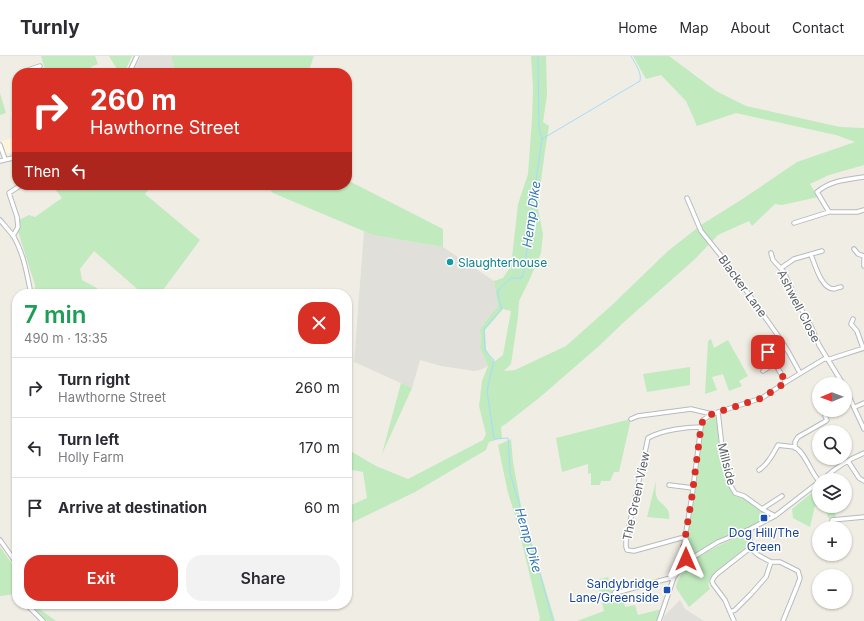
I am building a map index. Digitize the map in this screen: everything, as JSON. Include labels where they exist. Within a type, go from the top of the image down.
[{"type":"street","points":[[131,68],[137,56]]},
{"type":"street","points":[[34,68],[40,66]]},
{"type":"street","points":[[0,145],[5,159]]},
{"type":"street","points":[[0,161],[12,158]]},
{"type":"street","points":[[828,212],[817,192],[821,188],[837,181],[864,177]]},
{"type":"street","points":[[13,236],[18,227],[9,193],[14,190]]},
{"type":"street","name":"Blacker Lane","points":[[687,198],[701,231],[726,262],[781,340],[800,374]]},
{"type":"street","points":[[794,223],[828,212],[857,212],[864,210]]},
{"type":"street","points":[[0,220],[13,236],[24,260],[30,289]]},
{"type":"street","points":[[854,249],[858,254],[864,257],[864,266]]},
{"type":"street","points":[[781,268],[794,259],[822,251]]},
{"type":"street","name":"Ashwell Close","points":[[771,253],[773,260],[784,272],[796,300],[812,326],[818,345],[839,377]]},
{"type":"street","points":[[811,255],[822,282],[830,288],[841,287]]},
{"type":"street","points":[[687,561],[684,553],[703,420],[712,414],[762,398],[824,359],[830,359],[863,348],[857,331],[851,324],[853,319]]},
{"type":"street","points":[[768,352],[786,382]]},
{"type":"street","points":[[763,371],[775,364]]},
{"type":"street","points":[[852,401],[864,429]]},
{"type":"street","points":[[855,407],[864,403]]},
{"type":"street","points":[[630,419],[638,416],[691,408],[712,414]]},
{"type":"street","name":"Millside","points":[[718,412],[722,447],[733,490],[735,493],[744,496],[775,516]]},
{"type":"street","points":[[795,448],[795,442],[798,437],[826,421],[825,417]]},
{"type":"street","name":"The Green View","points":[[686,538],[681,538],[634,551],[627,550],[626,547],[626,540],[648,438],[655,434],[689,427],[701,427]]},
{"type":"street","points":[[759,470],[768,462],[778,445],[800,450],[813,473]]},
{"type":"street","points":[[852,459],[864,453]]},
{"type":"street","points":[[830,473],[842,465]]},
{"type":"street","points":[[851,465],[859,478],[864,481]]},
{"type":"street","points":[[669,485],[693,488]]},
{"type":"street","points":[[660,621],[674,577],[687,561],[718,542],[750,529],[775,516],[812,487]]},
{"type":"street","points":[[762,509],[782,496]]},
{"type":"street","points":[[830,521],[864,517]]},
{"type":"street","points":[[750,529],[750,548],[758,555],[771,562],[780,562],[798,571],[800,578],[783,621]]},
{"type":"street","points":[[0,540],[12,557]]},
{"type":"street","points":[[734,621],[725,600],[712,581],[718,573],[750,548]]},
{"type":"street","points":[[730,612],[735,610],[766,577],[771,562]]},
{"type":"street","points":[[618,592],[674,577]]},
{"type":"street","points":[[31,609],[43,621]]},
{"type":"shaded area","points":[[141,56],[171,56],[174,65],[173,68],[135,68]]},
{"type":"shaded area","points":[[12,138],[12,152],[6,154],[2,141]]},
{"type":"shaded area","points":[[364,231],[373,235],[443,247],[494,281],[498,307],[480,329],[481,346],[479,346],[488,366],[474,371],[441,366],[420,360],[412,388],[354,362]]},
{"type":"shaded area","points":[[680,600],[685,609],[704,621],[663,621],[664,616]]},
{"type":"green space","points":[[41,56],[95,56],[98,64],[91,68],[45,68]]},
{"type":"green space","points":[[109,56],[132,56],[126,68],[116,68]]},
{"type":"green space","points":[[171,56],[314,56],[310,68],[173,68],[174,65]]},
{"type":"green space","points":[[531,56],[546,56],[547,95],[543,122],[549,126],[538,209],[543,234],[541,253],[519,301],[511,364],[504,371],[515,370],[566,346],[612,305],[668,251],[701,225],[797,162],[855,142],[836,135],[736,113],[697,126],[686,101],[661,75],[646,79],[633,56],[669,56],[716,91],[746,106],[840,127],[864,128],[864,165],[829,175],[810,184],[818,197],[782,205],[775,204],[752,226],[749,221],[718,235],[695,259],[599,346],[539,398],[501,427],[502,438],[489,442],[486,450],[415,492],[352,523],[352,505],[367,498],[363,472],[352,470],[352,452],[376,466],[408,479],[483,440],[486,434],[479,406],[482,381],[488,366],[479,346],[481,345],[480,329],[498,307],[494,281],[503,278],[511,266],[518,204],[528,174],[533,87]],"holes":[[[503,309],[511,311],[503,355],[494,362],[486,349],[485,330]]]},
{"type":"green space","points":[[0,93],[6,113],[0,115]]},
{"type":"green space","points":[[352,183],[443,229],[443,247],[373,235],[273,193],[270,190],[352,190]]},
{"type":"green space","points":[[56,190],[148,190],[145,194],[200,240],[164,289],[137,289],[94,251],[80,269],[82,280],[97,289],[35,289],[15,222],[29,215],[35,217],[62,198]]},
{"type":"green space","points":[[711,339],[714,348],[728,340],[748,376],[739,381],[742,386],[729,391],[723,374],[712,377],[717,390],[705,394],[708,341]]},
{"type":"green space","points":[[690,367],[690,385],[647,392],[643,374]]},
{"type":"green space","points":[[401,383],[412,388],[382,454]]},
{"type":"green space","points":[[718,412],[720,429],[733,490],[775,516],[718,542],[687,561],[684,553],[701,427]]},
{"type":"green space","points":[[631,419],[619,472],[614,472],[610,481],[601,481],[600,485],[591,485],[591,473],[588,474],[588,464],[562,472],[556,438]]},
{"type":"green space","points":[[511,439],[513,462],[521,506],[555,621],[539,621],[540,618],[516,518],[508,493],[498,445]]},
{"type":"green space","points":[[656,481],[657,498],[668,511],[669,519],[647,517]]},
{"type":"green space","points":[[812,493],[812,513],[813,513],[810,527],[793,518],[792,509]]},
{"type":"green space","points":[[827,513],[835,513],[836,517],[828,518]]},
{"type":"green space","points":[[740,536],[747,538],[745,548],[712,575],[709,582],[710,589],[689,607],[676,588],[677,582],[684,568],[701,555]]},
{"type":"green space","points":[[0,547],[12,564],[12,594],[0,596]]},
{"type":"green space","points":[[608,577],[612,591],[621,589],[625,607],[635,605],[638,615],[662,609],[657,621],[577,621],[604,611],[597,580]]},
{"type":"green space","points":[[34,609],[39,609],[56,621],[47,621]]},
{"type":"waterway","points":[[538,56],[539,128],[542,139]]},
{"type":"waterway","name":"Hemp Dike","points":[[553,621],[510,473],[508,438],[494,439],[487,391],[494,360],[485,351],[484,329],[502,309],[498,296],[498,290],[511,278],[522,278],[525,266],[542,139],[640,81],[639,71],[631,56]]},
{"type":"place","name":"Slaughterhouse","points":[[450,262]]},
{"type":"place","name":"Dog Hill/The Green","points":[[764,518]]},
{"type":"place","name":"Sandybridge Lane/Greenside","points":[[667,590]]},
{"type":"route","points":[[686,559],[684,556],[684,545],[703,420],[712,414],[762,398],[786,382],[768,352]]}]
